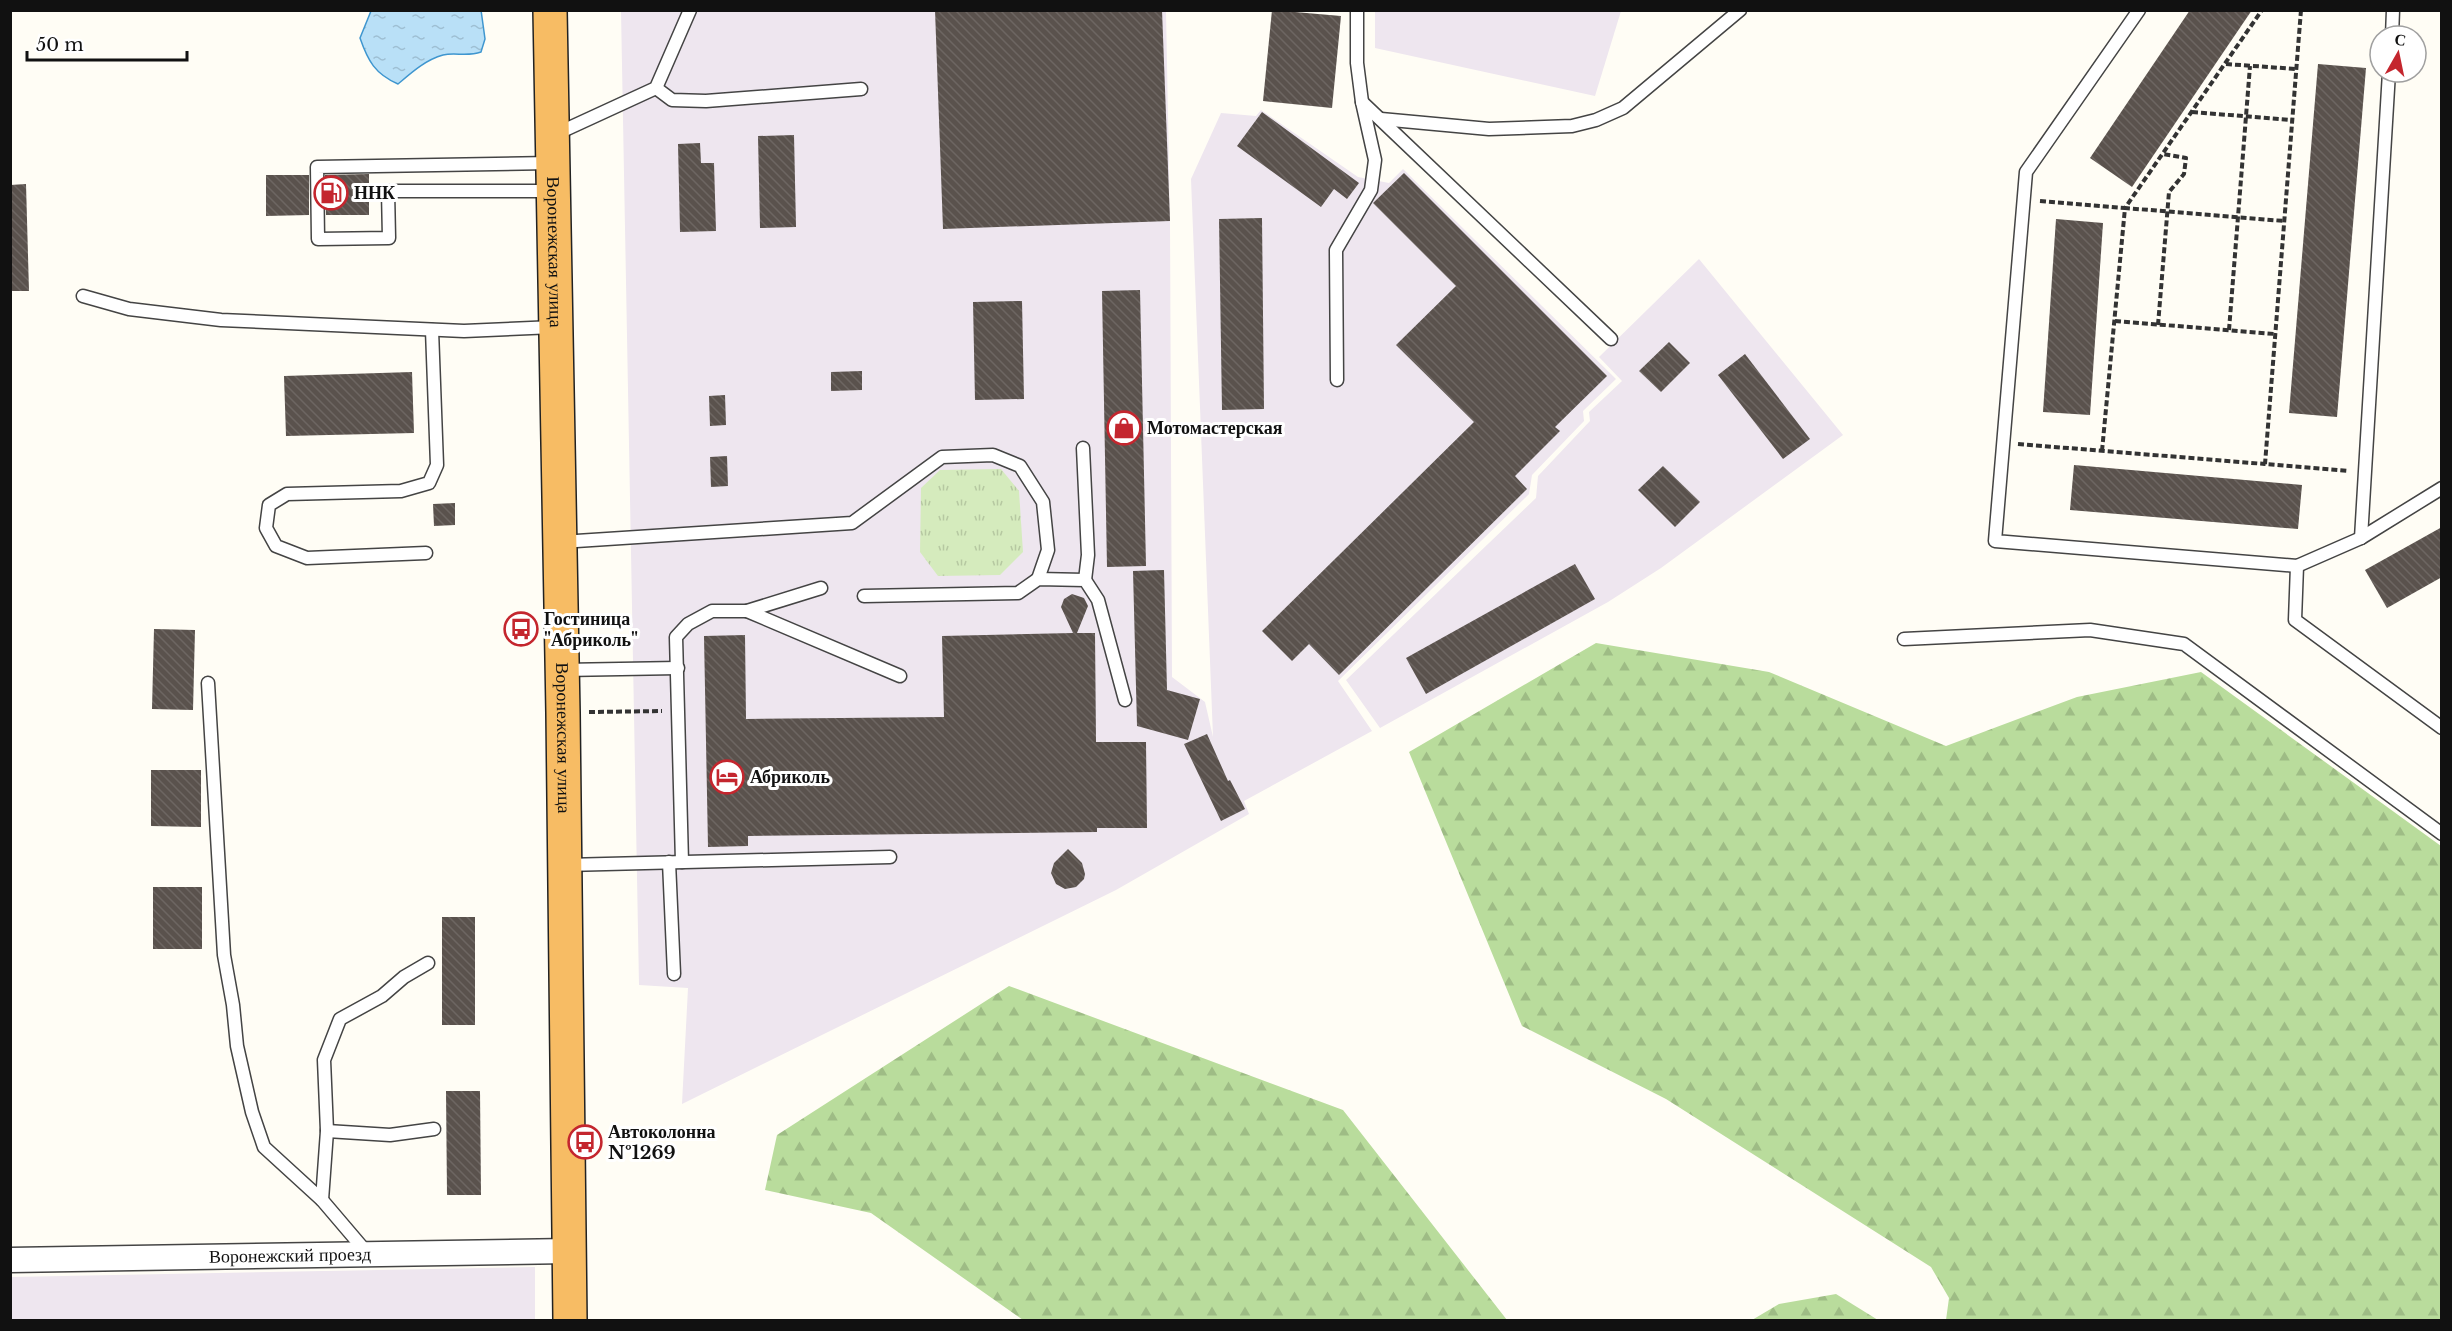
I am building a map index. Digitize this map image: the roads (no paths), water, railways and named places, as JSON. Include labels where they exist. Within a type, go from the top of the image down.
[{"type":"highway","name":"Воронежская улица","points":[[550,10],[565,865],[570,1320]]},
{"type":"street","name":"Воронежский проезд","points":[[10,1260],[569,1251]]},
{"type":"lane","points":[[552,163],[316,168],[318,238],[389,238],[388,191],[552,163],[656,88],[690,10]]},
{"type":"lane","points":[[1336,380],[1336,250],[1371,190],[1375,160],[1362,102],[1357,63],[1357,10]]},
{"type":"lane","points":[[1381,119],[1489,129],[1572,126],[1596,120],[1623,108],[1740,10]]},
{"type":"lane","points":[[2139,10],[2026,172],[1995,541],[2297,566],[2361,538],[2442,488]]},
{"type":"lane","points":[[2361,538],[2388,84]]},
{"type":"lane","points":[[656,88],[672,100],[706,101],[861,89]]},
{"type":"lane","points":[[1362,102],[1611,339]]},
{"type":"lane","points":[[83,296],[129,309],[220,320],[464,331],[555,327]]},
{"type":"lane","points":[[426,553],[307,558],[276,546],[266,528],[269,505],[286,494],[401,491],[429,483],[437,465],[432,330]]},
{"type":"lane","points":[[1083,448],[1088,555],[1085,580],[1098,600],[1125,700]]},
{"type":"lane","points":[[559,542],[852,523],[942,457],[993,454],[1020,466],[1043,502],[1048,550],[1038,579],[1018,593],[864,596]]},
{"type":"lane","points":[[2297,566],[2295,620],[2442,728]]},
{"type":"lane","points":[[1038,579],[1085,580]]},
{"type":"lane","points":[[674,974],[678,710],[676,637],[688,624],[712,612],[747,611],[821,588]]},
{"type":"lane","points":[[747,611],[900,676]]},
{"type":"lane","points":[[1904,639],[2090,630],[2184,644],[2442,834]]},
{"type":"lane","points":[[562,670],[678,668]]},
{"type":"lane","points":[[208,683],[224,955],[239,1057],[252,1112],[264,1147],[322,1200],[368,1254]]},
{"type":"lane","points":[[565,865],[890,857]]},
{"type":"lane","points":[[322,1200],[327,1131],[324,1060],[340,1019],[382,996],[404,977],[428,963]]},
{"type":"lane","points":[[327,1131],[390,1135],[434,1129]]},
{"type":"water","points":[[481,10],[485,39],[481,52],[436,57],[398,84],[383,76],[373,66],[360,38],[371,11]]},
{"type":"place","name":"ННК","points":[[331,193]]},
{"type":"place","name":"Мотомастерская","points":[[1124,428]]},
{"type":"place","name":"Гостиница \"Абриколь\"","points":[[521,629]]},
{"type":"place","name":"Абриколь","points":[[727,777]]},
{"type":"place","name":"Автоколонна №1269","points":[[585,1142]]}]
